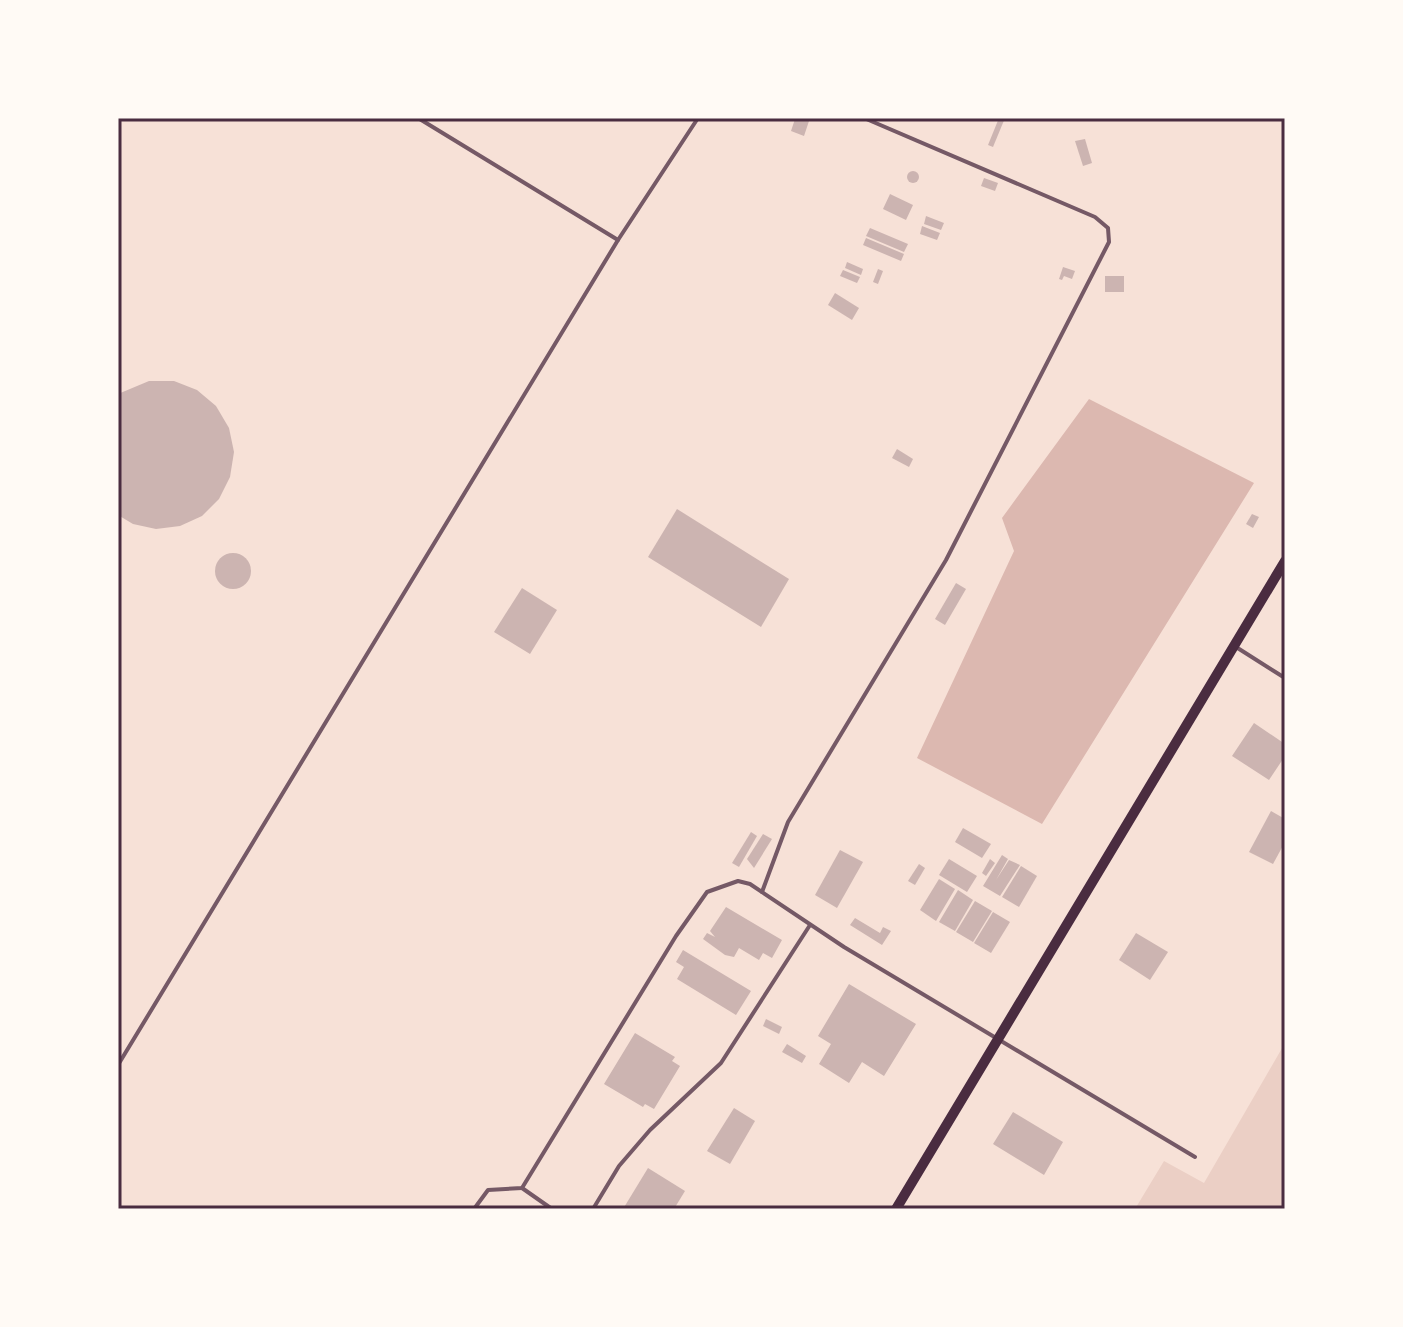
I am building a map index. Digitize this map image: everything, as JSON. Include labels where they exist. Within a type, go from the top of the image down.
[{"type":"main road","points":[[896,1209],[1285,561]]},
{"type":"lane","points":[[418,118],[618,240]]},
{"type":"lane","points":[[118,1065],[618,240],[698,118]]},
{"type":"lane","points":[[762,892],[788,822],[946,560],[1109,242],[1108,228],[1095,217],[864,118]]},
{"type":"lane","points":[[1234,646],[1285,678]]},
{"type":"lane","points":[[522,1188],[676,936],[707,892],[738,881],[762,892],[810,925],[1195,1157]]},
{"type":"lane","points":[[593,1209],[619,1166],[650,1130],[721,1063],[810,925]]},
{"type":"lane","points":[[474,1209],[488,1190],[522,1188],[552,1209]]},
{"type":"shaded area","points":[[1089,399],[1254,483],[1042,824],[917,758],[1014,551],[1002,518]]},
{"type":"shaded area","points":[[1285,1043],[1285,1209],[1135,1209],[1164,1161],[1204,1183]]},
{"type":"building","points":[[810,118],[804,136],[791,131],[795,119]]},
{"type":"building","points":[[999,118],[1005,118],[993,147],[988,145]]},
{"type":"building","points":[[1085,139],[1092,163],[1083,166],[1075,141]]},
{"type":"building","points":[[908,172],[918,172],[918,182],[908,182]]},
{"type":"building","points":[[984,178],[998,183],[995,191],[981,186]]},
{"type":"building","points":[[890,194],[913,205],[906,220],[883,209]]},
{"type":"building","points":[[926,216],[944,223],[941,230],[924,224]]},
{"type":"building","points":[[922,226],[940,233],[937,240],[920,234]]},
{"type":"building","points":[[870,228],[908,244],[904,252],[866,236]]},
{"type":"building","points":[[866,238],[904,254],[901,261],[863,245]]},
{"type":"building","points":[[847,262],[863,269],[861,275],[845,268]]},
{"type":"building","points":[[1063,267],[1075,271],[1072,279],[1064,276],[1062,280],[1059,279]]},
{"type":"building","points":[[878,269],[883,271],[878,284],[873,282]]},
{"type":"building","points":[[843,270],[860,277],[857,283],[840,276]]},
{"type":"building","points":[[1105,276],[1124,276],[1124,292],[1105,292]]},
{"type":"building","points":[[835,293],[859,308],[852,320],[828,305]]},
{"type":"building","points":[[149,381],[174,381],[197,390],[216,406],[229,428],[234,452],[230,477],[219,499],[202,516],[180,526],[156,529],[133,524],[118,515],[118,394]]},
{"type":"building","points":[[897,449],[913,459],[909,467],[892,458]]},
{"type":"building","points":[[677,509],[789,579],[761,627],[648,557]]},
{"type":"building","points":[[1252,514],[1259,517],[1253,528],[1246,524]]},
{"type":"building","points":[[233,553],[246,558],[251,571],[246,584],[233,589],[220,584],[215,571],[220,558]]},
{"type":"building","points":[[956,583],[966,589],[945,625],[935,619]]},
{"type":"building","points":[[522,588],[557,610],[530,654],[494,632]]},
{"type":"building","points":[[1254,723],[1285,744],[1285,756],[1269,780],[1232,756]]},
{"type":"building","points":[[1271,811],[1285,819],[1285,842],[1273,864],[1249,852]]},
{"type":"building","points":[[963,828],[991,844],[982,858],[955,842]]},
{"type":"building","points":[[751,832],[757,836],[739,867],[732,863]]},
{"type":"building","points":[[763,834],[772,839],[754,868],[747,859]]},
{"type":"building","points":[[840,850],[863,862],[837,908],[815,895]]},
{"type":"building","points":[[1002,855],[1008,859],[996,880],[1009,860],[1020,865],[1000,896],[983,886]]},
{"type":"building","points":[[949,859],[977,876],[967,892],[939,875]]},
{"type":"building","points":[[990,859],[995,863],[986,876],[982,873]]},
{"type":"building","points":[[919,864],[925,868],[915,885],[908,881]]},
{"type":"building","points":[[1021,866],[1037,876],[1019,907],[1002,897]]},
{"type":"building","points":[[939,879],[955,889],[936,921],[920,910]]},
{"type":"building","points":[[958,890],[973,900],[955,931],[939,922]]},
{"type":"building","points":[[975,901],[992,911],[973,942],[956,932]]},
{"type":"building","points":[[726,907],[782,940],[772,958],[763,953],[759,960],[739,948],[734,957],[725,955],[703,939],[707,933],[715,937],[710,931]]},
{"type":"building","points":[[993,912],[1010,922],[991,953],[974,943]]},
{"type":"building","points":[[855,918],[880,933],[883,927],[891,931],[882,945],[850,925]]},
{"type":"building","points":[[1136,933],[1168,952],[1150,980],[1119,960]]},
{"type":"building","points":[[683,950],[751,991],[736,1015],[677,979],[684,967],[676,962]]},
{"type":"building","points":[[849,984],[916,1024],[884,1076],[862,1062],[849,1083],[819,1064],[831,1044],[818,1036]]},
{"type":"building","points":[[766,1019],[782,1027],[779,1034],[763,1026]]},
{"type":"building","points":[[635,1033],[675,1057],[672,1061],[680,1066],[654,1109],[645,1104],[643,1107],[604,1084]]},
{"type":"building","points":[[787,1044],[806,1056],[802,1063],[782,1052]]},
{"type":"building","points":[[734,1108],[755,1121],[730,1164],[707,1151]]},
{"type":"building","points":[[1013,1112],[1063,1142],[1044,1175],[993,1144]]},
{"type":"building","points":[[648,1168],[685,1191],[674,1209],[623,1209]]}]
